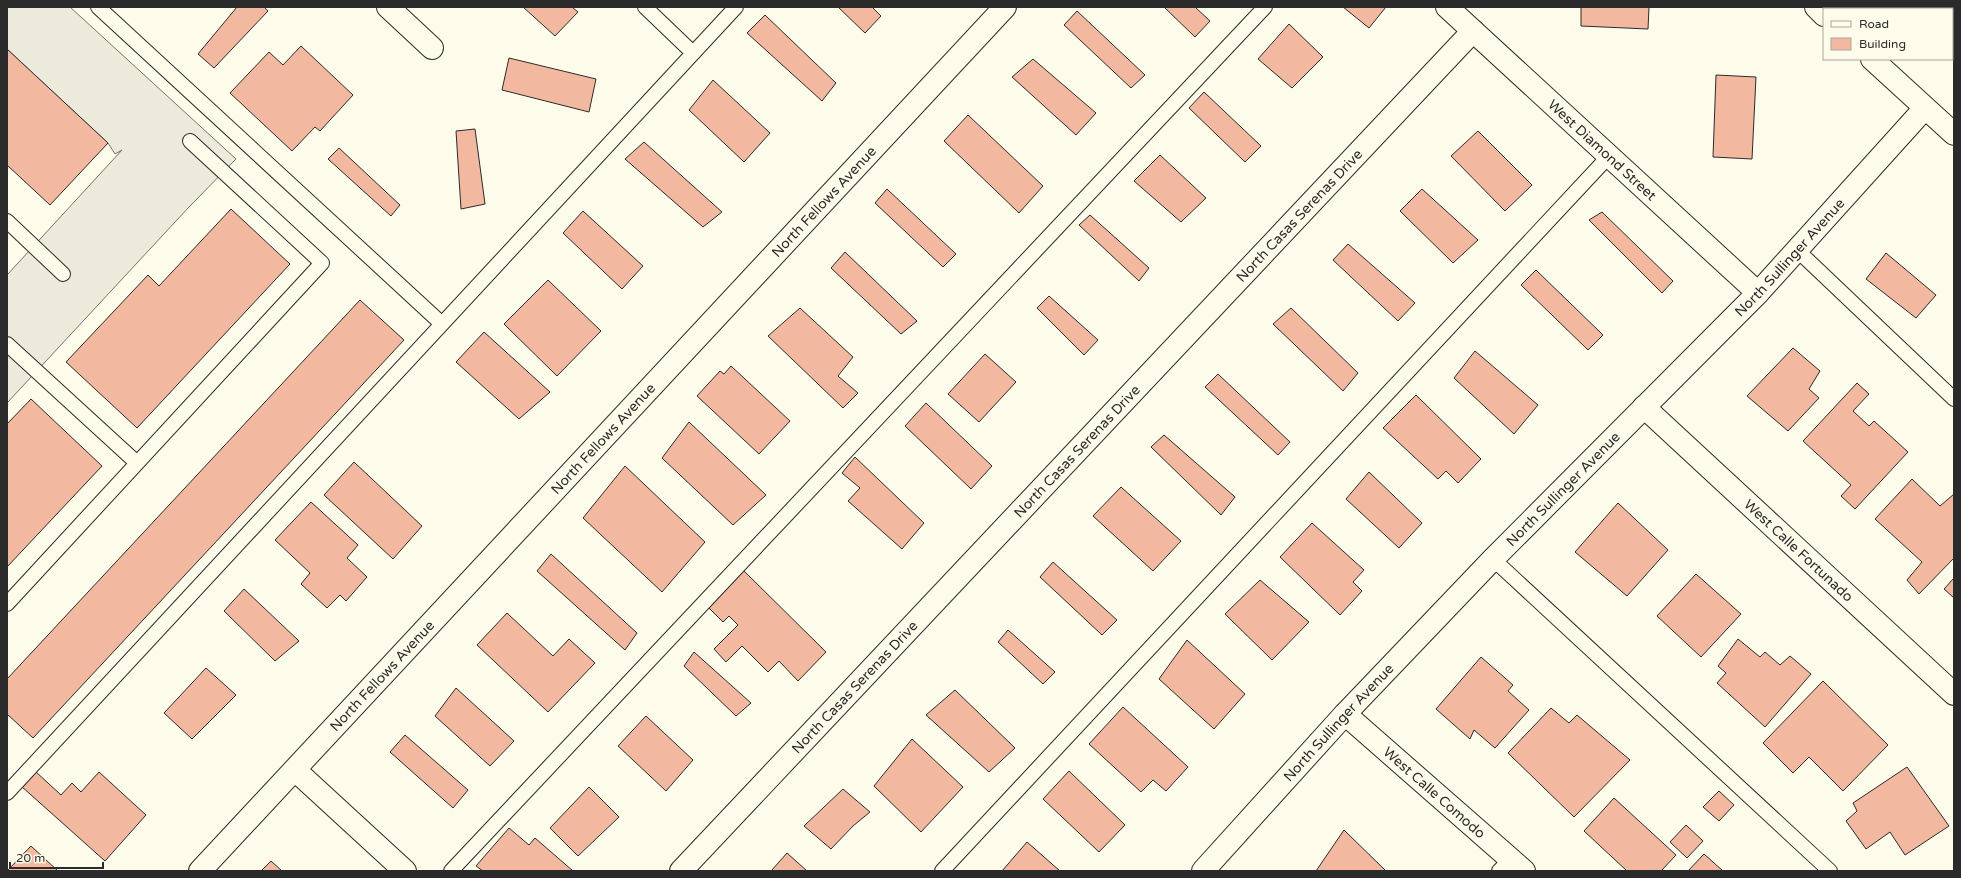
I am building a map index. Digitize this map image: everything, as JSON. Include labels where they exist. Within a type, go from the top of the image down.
[{"type":"street","points":[[388,7],[432,48]]},
{"type":"street","name":"North Fellows Avenue","points":[[200,871],[1005,7]]},
{"type":"street","name":"West Diamond Street","points":[[1447,7],[1758,293]]},
{"type":"street","name":"North Casas Serenas Drive","points":[[681,871],[1473,31]]},
{"type":"street","points":[[1873,60],[1954,134]]},
{"type":"street","name":"North Sullinger Avenue","points":[[1203,871],[1345,714],[1493,559],[1758,293],[1925,108]]},
{"type":"street","name":"West Calle Fortunado","points":[[1644,407],[1954,694]]},
{"type":"street","name":"West Calle Comodo","points":[[1345,714],[1512,867]]},
{"type":"street","points":[[295,770],[405,871]]},
{"type":"lane","points":[[98,7],[442,324]]},
{"type":"lane","points":[[645,7],[693,53]]},
{"type":"lane","points":[[7,793],[736,7]]},
{"type":"lane","points":[[451,871],[1265,7]]},
{"type":"lane","points":[[7,604],[322,263],[190,141]]},
{"type":"lane","points":[[942,871],[1609,156]]},
{"type":"lane","points":[[7,221],[63,274]]},
{"type":"lane","points":[[1797,250],[1954,399]]},
{"type":"lane","points":[[7,344],[137,463]]},
{"type":"lane","points":[[1493,559],[1830,871]]},
{"type":"shaded area","points":[[7,7],[70,7],[236,159],[189,207],[7,403],[7,275],[122,150],[115,154],[108,143],[7,49]]},
{"type":"building","points":[[237,7],[264,7],[268,11],[214,68],[198,54]]},
{"type":"building","points":[[523,7],[572,7],[578,12],[555,36]]},
{"type":"building","points":[[838,7],[872,7],[881,16],[865,33]]},
{"type":"building","points":[[1164,7],[1195,7],[1210,21],[1195,37]]},
{"type":"building","points":[[1343,7],[1386,7],[1369,28]]},
{"type":"building","points":[[1581,7],[1649,7],[1648,29],[1581,26]]},
{"type":"building","points":[[1862,7],[1893,8],[1863,8]]},
{"type":"building","points":[[1077,11],[1145,75],[1131,88],[1064,25]]},
{"type":"building","points":[[765,15],[836,83],[822,101],[747,33]]},
{"type":"building","points":[[1289,24],[1323,57],[1292,88],[1258,59]]},
{"type":"building","points":[[301,46],[353,95],[320,131],[315,127],[292,151],[230,93],[269,52],[283,65]]},
{"type":"building","points":[[7,49],[108,143],[50,205],[7,165]]},
{"type":"building","points":[[509,58],[596,79],[589,112],[502,90]]},
{"type":"building","points":[[1033,59],[1096,113],[1076,135],[1012,77]]},
{"type":"building","points":[[1716,75],[1756,77],[1752,159],[1713,157]]},
{"type":"building","points":[[713,80],[770,133],[744,162],[689,110]]},
{"type":"building","points":[[1204,92],[1261,146],[1245,162],[1189,108]]},
{"type":"building","points":[[968,115],[1043,186],[1019,213],[944,141]]},
{"type":"building","points":[[475,129],[485,204],[461,209],[456,131]]},
{"type":"building","points":[[1478,131],[1532,185],[1505,211],[1451,156]]},
{"type":"building","points":[[644,142],[722,212],[703,227],[625,159]]},
{"type":"building","points":[[339,148],[400,205],[391,216],[328,159]]},
{"type":"building","points":[[1160,155],[1206,198],[1181,222],[1134,181]]},
{"type":"building","points":[[887,189],[956,254],[943,267],[875,203]]},
{"type":"building","points":[[1422,189],[1478,240],[1453,263],[1400,211]]},
{"type":"building","points":[[231,209],[290,264],[137,428],[66,362],[148,275],[159,286]]},
{"type":"building","points":[[583,211],[643,266],[622,289],[563,233]]},
{"type":"building","points":[[1602,212],[1673,281],[1662,293],[1589,220]]},
{"type":"building","points":[[1090,215],[1149,268],[1139,281],[1079,225]]},
{"type":"building","points":[[1348,244],[1415,303],[1398,321],[1333,260]]},
{"type":"building","points":[[845,252],[917,321],[901,334],[831,268]]},
{"type":"building","points":[[1886,253],[1936,295],[1916,318],[1866,279]]},
{"type":"building","points":[[1536,270],[1603,335],[1588,350],[1521,285]]},
{"type":"building","points":[[548,280],[601,331],[557,376],[504,324]]},
{"type":"building","points":[[1049,296],[1098,340],[1084,355],[1037,308]]},
{"type":"building","points":[[360,300],[404,340],[33,738],[7,714],[7,679]]},
{"type":"building","points":[[800,308],[853,357],[838,376],[858,393],[843,408],[768,336]]},
{"type":"building","points":[[1291,308],[1358,373],[1343,391],[1273,324]]},
{"type":"building","points":[[484,332],[550,392],[519,419],[456,362]]},
{"type":"building","points":[[1793,348],[1820,371],[1809,389],[1819,398],[1788,431],[1747,396]]},
{"type":"building","points":[[1475,351],[1538,405],[1514,434],[1454,378]]},
{"type":"building","points":[[985,354],[1016,382],[979,422],[948,394]]},
{"type":"building","points":[[731,366],[790,421],[759,454],[697,396],[720,371],[724,374]]},
{"type":"building","points":[[1218,374],[1290,442],[1278,455],[1205,387]]},
{"type":"building","points":[[1857,383],[1869,394],[1853,411],[1869,426],[1874,421],[1908,452],[1855,509],[1841,496],[1851,485],[1803,441]]},
{"type":"building","points":[[1416,395],[1481,459],[1458,483],[1446,471],[1438,479],[1383,428]]},
{"type":"building","points":[[31,399],[102,466],[7,567],[7,424]]},
{"type":"building","points":[[926,403],[992,466],[971,489],[905,426]]},
{"type":"building","points":[[689,422],[766,495],[733,525],[662,458]]},
{"type":"building","points":[[1164,435],[1235,497],[1221,515],[1151,447]]},
{"type":"building","points":[[855,457],[924,523],[902,549],[848,501],[860,488],[842,473]]},
{"type":"building","points":[[354,462],[422,526],[393,559],[324,495]]},
{"type":"building","points":[[625,466],[705,542],[662,592],[583,518]]},
{"type":"building","points":[[1369,472],[1422,523],[1399,548],[1346,499]]},
{"type":"building","points":[[1912,479],[1940,506],[1954,494],[1954,558],[1919,594],[1907,580],[1922,562],[1875,519]]},
{"type":"building","points":[[1121,487],[1181,541],[1153,571],[1093,516]]},
{"type":"building","points":[[311,502],[358,545],[347,558],[367,577],[346,601],[340,595],[327,608],[301,584],[310,573],[275,540]]},
{"type":"building","points":[[1618,503],[1668,550],[1627,596],[1575,552]]},
{"type":"building","points":[[1312,523],[1364,570],[1353,582],[1362,591],[1340,615],[1280,557]]},
{"type":"building","points":[[551,554],[637,633],[625,650],[537,571]]},
{"type":"building","points":[[1053,562],[1117,620],[1102,635],[1040,577]]},
{"type":"building","points":[[743,570],[826,652],[798,681],[779,661],[768,672],[742,646],[726,662],[714,649],[738,625],[729,616],[723,622],[707,606]]},
{"type":"building","points":[[1696,574],[1741,614],[1701,657],[1657,616]]},
{"type":"building","points":[[1954,578],[1954,598],[1944,589]]},
{"type":"building","points":[[1260,580],[1309,622],[1272,660],[1225,614]]},
{"type":"building","points":[[244,589],[299,641],[275,661],[224,611]]},
{"type":"building","points":[[507,613],[553,656],[569,639],[595,663],[548,712],[477,645]]},
{"type":"building","points":[[1008,630],[1055,672],[1043,684],[998,642]]},
{"type":"building","points":[[1738,639],[1760,657],[1765,652],[1780,665],[1790,656],[1811,674],[1765,727],[1717,683],[1726,673],[1718,666]]},
{"type":"building","points":[[1187,640],[1245,694],[1214,729],[1159,679]]},
{"type":"building","points":[[694,652],[751,703],[736,716],[684,666]]},
{"type":"building","points":[[1481,657],[1513,685],[1508,691],[1529,710],[1495,748],[1474,730],[1470,739],[1436,709]]},
{"type":"building","points":[[206,668],[236,695],[192,739],[164,713]]},
{"type":"building","points":[[1823,681],[1888,745],[1843,791],[1809,757],[1793,773],[1763,743]]},
{"type":"building","points":[[456,688],[514,741],[490,766],[435,716]]},
{"type":"building","points":[[955,690],[1015,748],[989,772],[926,715]]},
{"type":"building","points":[[1123,707],[1188,767],[1166,791],[1153,780],[1141,792],[1089,744]]},
{"type":"building","points":[[1551,708],[1569,723],[1577,715],[1630,760],[1574,817],[1508,753]]},
{"type":"building","points":[[646,716],[693,760],[666,791],[618,746]]},
{"type":"building","points":[[405,735],[468,790],[453,808],[390,752]]},
{"type":"building","points":[[912,739],[963,787],[921,832],[874,786]]},
{"type":"building","points":[[1907,767],[1949,826],[1905,855],[1890,832],[1866,849],[1846,821],[1857,811],[1853,803]]},
{"type":"building","points":[[35,771],[61,795],[72,783],[81,792],[99,772],[146,815],[105,861],[21,786]]},
{"type":"building","points":[[1069,771],[1125,825],[1099,852],[1043,799]]},
{"type":"building","points":[[589,787],[619,817],[578,856],[550,828]]},
{"type":"building","points":[[843,789],[870,812],[853,826],[831,849],[804,826]]},
{"type":"building","points":[[1719,791],[1734,805],[1719,821],[1703,807]]},
{"type":"building","points":[[1614,798],[1676,855],[1661,871],[1627,871],[1584,831]]},
{"type":"building","points":[[1686,825],[1703,841],[1687,858],[1670,842]]},
{"type":"building","points":[[509,828],[529,845],[535,838],[573,871],[483,871],[476,866]]},
{"type":"building","points":[[1344,830],[1386,871],[1316,871]]},
{"type":"building","points":[[1027,842],[1060,871],[1002,871]]},
{"type":"building","points":[[31,846],[58,871],[7,871]]},
{"type":"building","points":[[787,853],[807,871],[771,871]]},
{"type":"building","points":[[1704,854],[1723,871],[1688,871]]},
{"type":"building","points":[[271,861],[282,871],[261,871]]}]
